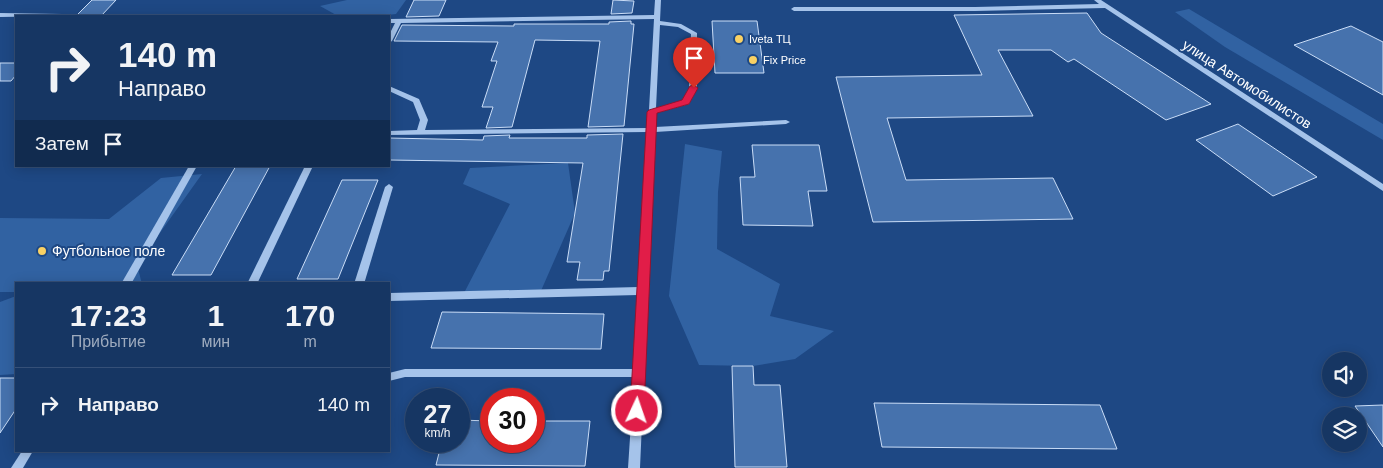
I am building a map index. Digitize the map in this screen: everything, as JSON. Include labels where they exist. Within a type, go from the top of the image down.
[{"type":"street","points":[[634,468],[658,0]]},
{"type":"street","points":[[871,0],[874,8]]},
{"type":"street","points":[[970,0],[975,9]]},
{"type":"street","name":"улица Автомобилистов","points":[[1097,0],[1383,188]]},
{"type":"street","points":[[794,9],[975,9],[1106,6]]},
{"type":"street","points":[[0,15],[15,15]]},
{"type":"street","points":[[390,21],[657,20],[679,25],[694,33],[694,88],[686,102],[652,112]]},
{"type":"street","points":[[390,39],[400,21]]},
{"type":"street","points":[[390,88],[416,101],[424,120],[420,133]]},
{"type":"street","points":[[390,133],[651,130],[786,122]]},
{"type":"street","points":[[127,282],[192,167]]},
{"type":"street","points":[[253,282],[309,167]]},
{"type":"street","points":[[360,282],[389,187]]},
{"type":"street","points":[[390,299],[643,291]]},
{"type":"street","points":[[390,377],[405,373],[638,373]]},
{"type":"street","points":[[17,468],[27,452]]},
{"type":"shaded area","points":[[347,0],[406,0],[396,14],[387,15],[336,15],[320,6]]},
{"type":"shaded area","points":[[1189,9],[1383,124],[1383,140],[1225,47],[1175,12]]},
{"type":"shaded area","points":[[685,144],[722,151],[718,192],[717,249],[780,284],[770,316],[834,331],[795,359],[753,366],[699,365],[669,296]]},
{"type":"shaded area","points":[[568,163],[575,213],[540,293],[463,295],[510,204],[463,184],[470,168]]},
{"type":"shaded area","points":[[202,174],[137,265],[141,282],[15,282],[15,292],[0,292],[0,218],[109,219],[161,178]]},
{"type":"shaded area","points":[[15,296],[15,374],[0,375],[0,302]]},
{"type":"building","points":[[92,0],[116,0],[102,15],[77,15]]},
{"type":"building","points":[[414,0],[446,0],[439,16],[406,17]]},
{"type":"building","points":[[613,0],[634,1],[632,13],[611,14]]},
{"type":"building","points":[[1087,13],[1101,33],[1211,104],[1166,120],[1074,59],[1068,62],[1051,50],[998,50],[1033,116],[887,118],[906,180],[1053,178],[1073,219],[873,222],[836,77],[982,75],[954,15]]},
{"type":"building","points":[[631,21],[631,24],[634,24],[624,126],[588,127],[600,41],[535,40],[512,127],[486,128],[493,107],[482,107],[497,61],[491,61],[498,42],[394,41],[402,25],[514,26],[514,24],[609,24],[609,22]]},
{"type":"building","points":[[712,21],[757,21],[764,73],[715,73]]},
{"type":"building","points":[[1351,26],[1383,42],[1383,95],[1294,45]]},
{"type":"building","points":[[0,63],[15,63],[15,76],[11,81],[0,81]]},
{"type":"building","points":[[1238,124],[1317,177],[1273,196],[1196,140]]},
{"type":"building","points":[[623,134],[609,271],[604,271],[603,280],[577,280],[580,262],[567,262],[583,163],[390,160],[390,138],[483,140],[484,136],[510,135],[509,138],[587,138],[587,135]]},
{"type":"building","points":[[752,145],[819,145],[827,191],[808,191],[813,226],[743,225],[740,177],[755,177]]},
{"type":"building","points":[[235,167],[269,167],[211,275],[172,275]]},
{"type":"building","points":[[342,180],[378,180],[338,279],[297,279]]},
{"type":"building","points":[[442,312],[604,314],[601,349],[431,348]]},
{"type":"building","points":[[732,366],[753,366],[754,385],[780,385],[787,467],[735,467]]},
{"type":"building","points":[[0,378],[15,378],[15,410],[0,433]]},
{"type":"building","points":[[874,403],[1100,405],[1117,449],[882,447]]},
{"type":"building","points":[[1383,405],[1383,447],[1367,424],[1367,407],[1355,406]]},
{"type":"building","points":[[470,420],[480,421],[480,453],[545,453],[545,421],[590,421],[585,466],[436,465],[439,453],[470,453]]},
{"type":"place","name":"Iveta ТЦ","points":[[739,39]]},
{"type":"place","name":"Fix Price","points":[[753,60]]},
{"type":"place","name":"Футбольное поле","points":[[42,251]]},
{"type":"route","points":[[637,411],[652,112],[686,102],[694,88]]}]
